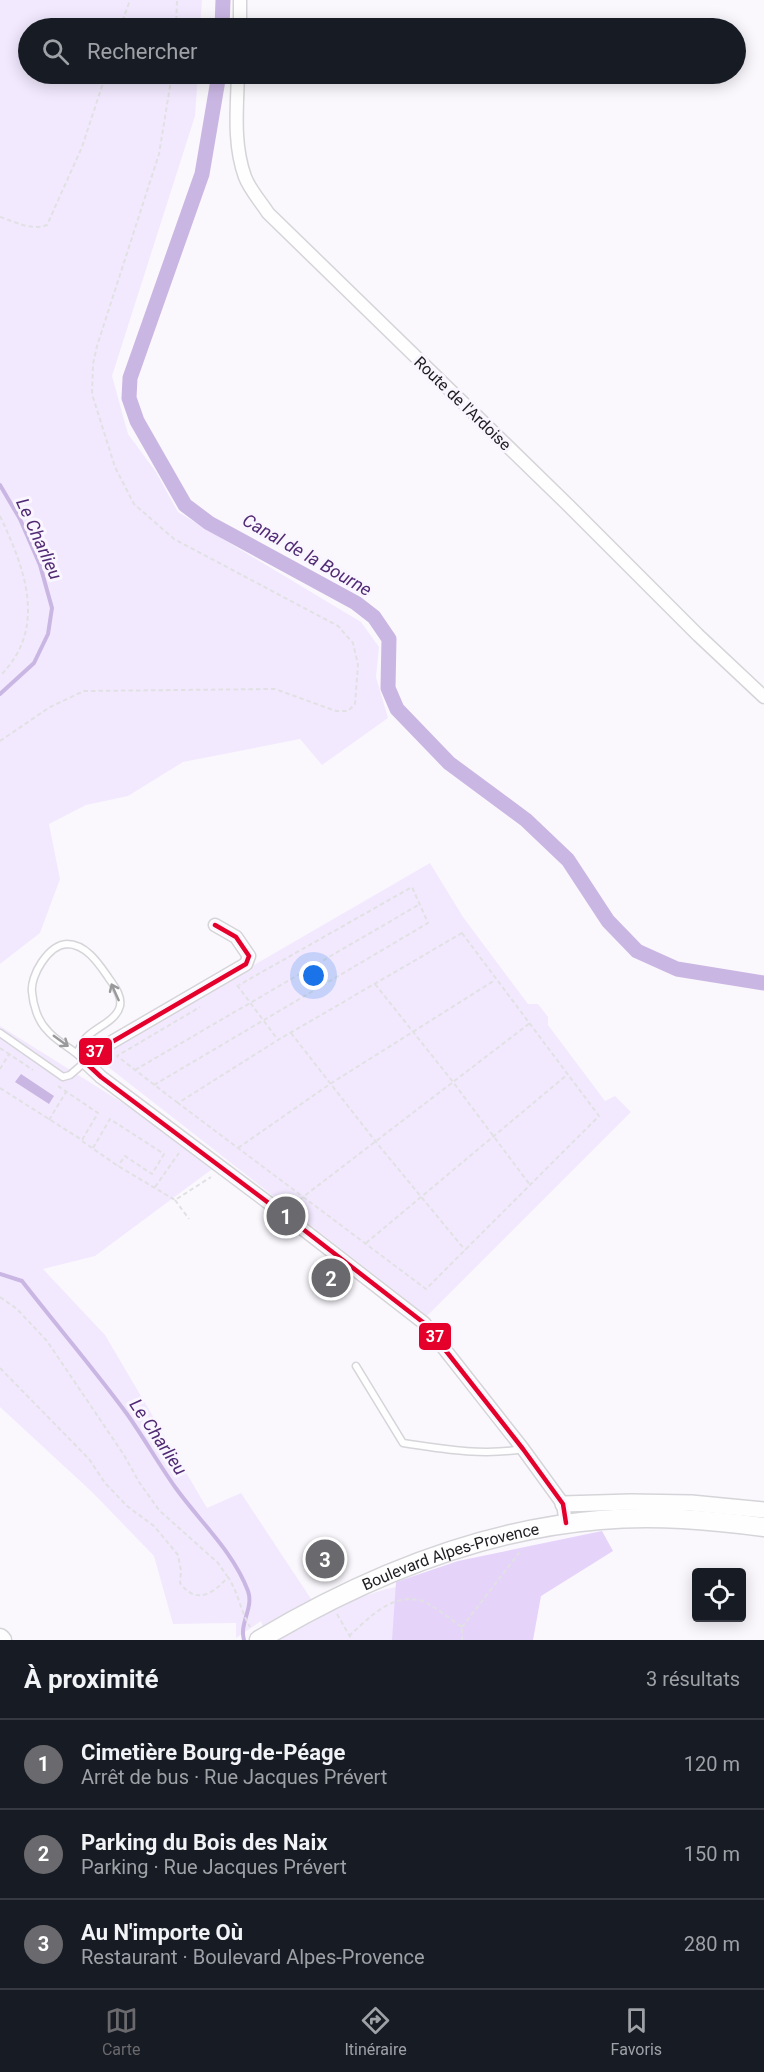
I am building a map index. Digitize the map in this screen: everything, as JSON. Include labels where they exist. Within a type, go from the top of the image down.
[{"type":"main road","name":"Boulevard Alpes-Provence","points":[[259,1640],[329,1600],[420,1562],[491,1539],[566,1523],[654,1518],[726,1522],[764,1527]]},
{"type":"street","points":[[240,0],[240,18]]},
{"type":"street","name":"Route de l'Ardoise","points":[[238,84],[238,150],[246,179],[268,213],[764,697]]},
{"type":"street","points":[[215,925],[236,937],[249,956],[246,963],[93,1053],[81,1057],[101,1077],[424,1323],[563,1504],[566,1523]]},
{"type":"street","points":[[563,1504],[691,1503],[764,1510]]},
{"type":"lane","points":[[0,1033],[63,1077],[70,1075],[81,1057],[85,1039],[112,1018],[120,1008],[120,995],[98,962],[89,953],[76,946],[66,944],[53,949],[43,959],[31,990],[35,1010],[47,1031],[81,1057]]},
{"type":"lane","points":[[356,1366],[403,1443],[457,1450],[503,1452],[523,1449]]},
{"type":"path","points":[[124,18],[130,0]]},
{"type":"path","points":[[176,18],[177,0]]},
{"type":"path","points":[[0,218],[29,227],[38,228],[47,225],[81,147],[103,84]]},
{"type":"path","points":[[0,741],[50,707],[84,691],[275,689],[336,711],[348,711],[355,704],[358,665],[353,643],[338,627],[174,539],[134,504],[115,467],[92,394],[93,364],[97,346],[159,154],[170,84]]},
{"type":"path","points":[[0,516],[17,551],[26,583],[28,615],[23,644],[11,665],[0,676]]},
{"type":"path","points":[[154,1085],[264,1020],[428,923],[412,887],[237,985],[251,1002],[264,1020],[278,1040]]},
{"type":"path","points":[[135,1070],[420,904]]},
{"type":"path","points":[[178,1103],[278,1040],[462,933],[599,1116],[426,1289],[366,1243],[303,1197],[154,1085],[117,1056],[207,1003]]},
{"type":"path","points":[[238,1148],[330,1084],[495,980]]},
{"type":"path","points":[[375,984],[453,1082],[530,1185]]},
{"type":"path","points":[[303,1197],[530,1023]]},
{"type":"path","points":[[291,1033],[376,1142],[465,1250]]},
{"type":"path","points":[[0,1048],[38,1073]]},
{"type":"path","points":[[0,1068],[9,1054]]},
{"type":"path","points":[[366,1243],[568,1074]]},
{"type":"path","points":[[57,1086],[98,1113],[82,1140]]},
{"type":"path","points":[[0,1088],[82,1140],[118,1166],[175,1200],[189,1219]]},
{"type":"path","points":[[49,1119],[66,1092]]},
{"type":"path","points":[[93,1149],[110,1119],[164,1154],[152,1174],[125,1156],[118,1166]]},
{"type":"path","points":[[155,1187],[187,1141]]},
{"type":"path","points":[[175,1200],[223,1168]]},
{"type":"path","points":[[0,1297],[17,1309],[47,1341],[159,1510],[218,1563],[237,1591],[247,1623]]},
{"type":"path","points":[[0,1368],[88,1459],[105,1484],[127,1506],[154,1526],[178,1555],[181,1570],[180,1583],[186,1592],[195,1596],[206,1594],[220,1586],[228,1577]]},
{"type":"path","points":[[462,1640],[462,1627],[524,1547]]},
{"type":"path","points":[[349,1636],[379,1608],[403,1600],[423,1601],[462,1627]]},
{"type":"path","points":[[338,1615],[352,1640]]},
{"type":"shaded area","points":[[0,0],[202,0],[201,18],[18,18],[18,84],[197,84],[195,116],[112,376],[128,434],[156,472],[178,512],[361,622],[379,647],[376,677],[388,718],[322,765],[300,739],[183,762],[128,796],[86,805],[49,824],[60,879],[40,933],[0,964]]},
{"type":"shaded area","points":[[430,863],[463,917],[528,1004],[538,1004],[548,1017],[548,1025],[605,1101],[615,1096],[631,1112],[427,1316],[103,1063],[102,1053]]},
{"type":"shaded area","points":[[0,1026],[131,1108],[215,1167],[95,1256],[43,1269],[105,1335],[207,1508],[241,1493],[319,1611],[386,1589],[407,1585],[530,1640],[267,1640],[261,1621],[236,1638],[236,1623],[173,1624],[154,1556],[92,1492],[0,1407]]},
{"type":"shaded area","points":[[21,1074],[54,1096],[49,1104],[15,1082]]},
{"type":"shaded area","points":[[602,1531],[613,1551],[541,1596],[533,1640],[392,1640],[396,1582],[458,1561]]},
{"type":"waterway","name":"Canal de la Bourne","points":[[222,18],[223,0]]},
{"type":"waterway","name":"Canal de la Bourne","points":[[217,84],[202,174],[130,378],[129,398],[137,421],[185,505],[209,523],[356,603],[374,617],[389,639],[388,688],[397,709],[449,763],[526,820],[568,860],[608,921],[637,951],[677,969],[764,983]]},
{"type":"waterway","name":"Le Charlieu","points":[[0,485],[20,519],[40,565],[52,608],[48,634],[34,663],[0,694]]},
{"type":"waterway","name":"Le Charlieu","points":[[0,1274],[22,1281],[114,1397],[175,1487],[234,1563],[242,1576],[249,1597],[243,1628],[244,1640]]},
{"type":"transit line","name":"37","points":[[215,925],[236,937],[249,956],[246,964],[93,1053],[85,1062],[101,1077],[424,1323],[563,1504],[566,1523]]},
{"type":"place","name":"Cimetière Bourg-de-Péage","points":[[286,1216]]},
{"type":"place","name":"Parking du Bois des Naix","points":[[331,1278]]},
{"type":"place","name":"Au N'importe Où","points":[[325,1559]]}]
